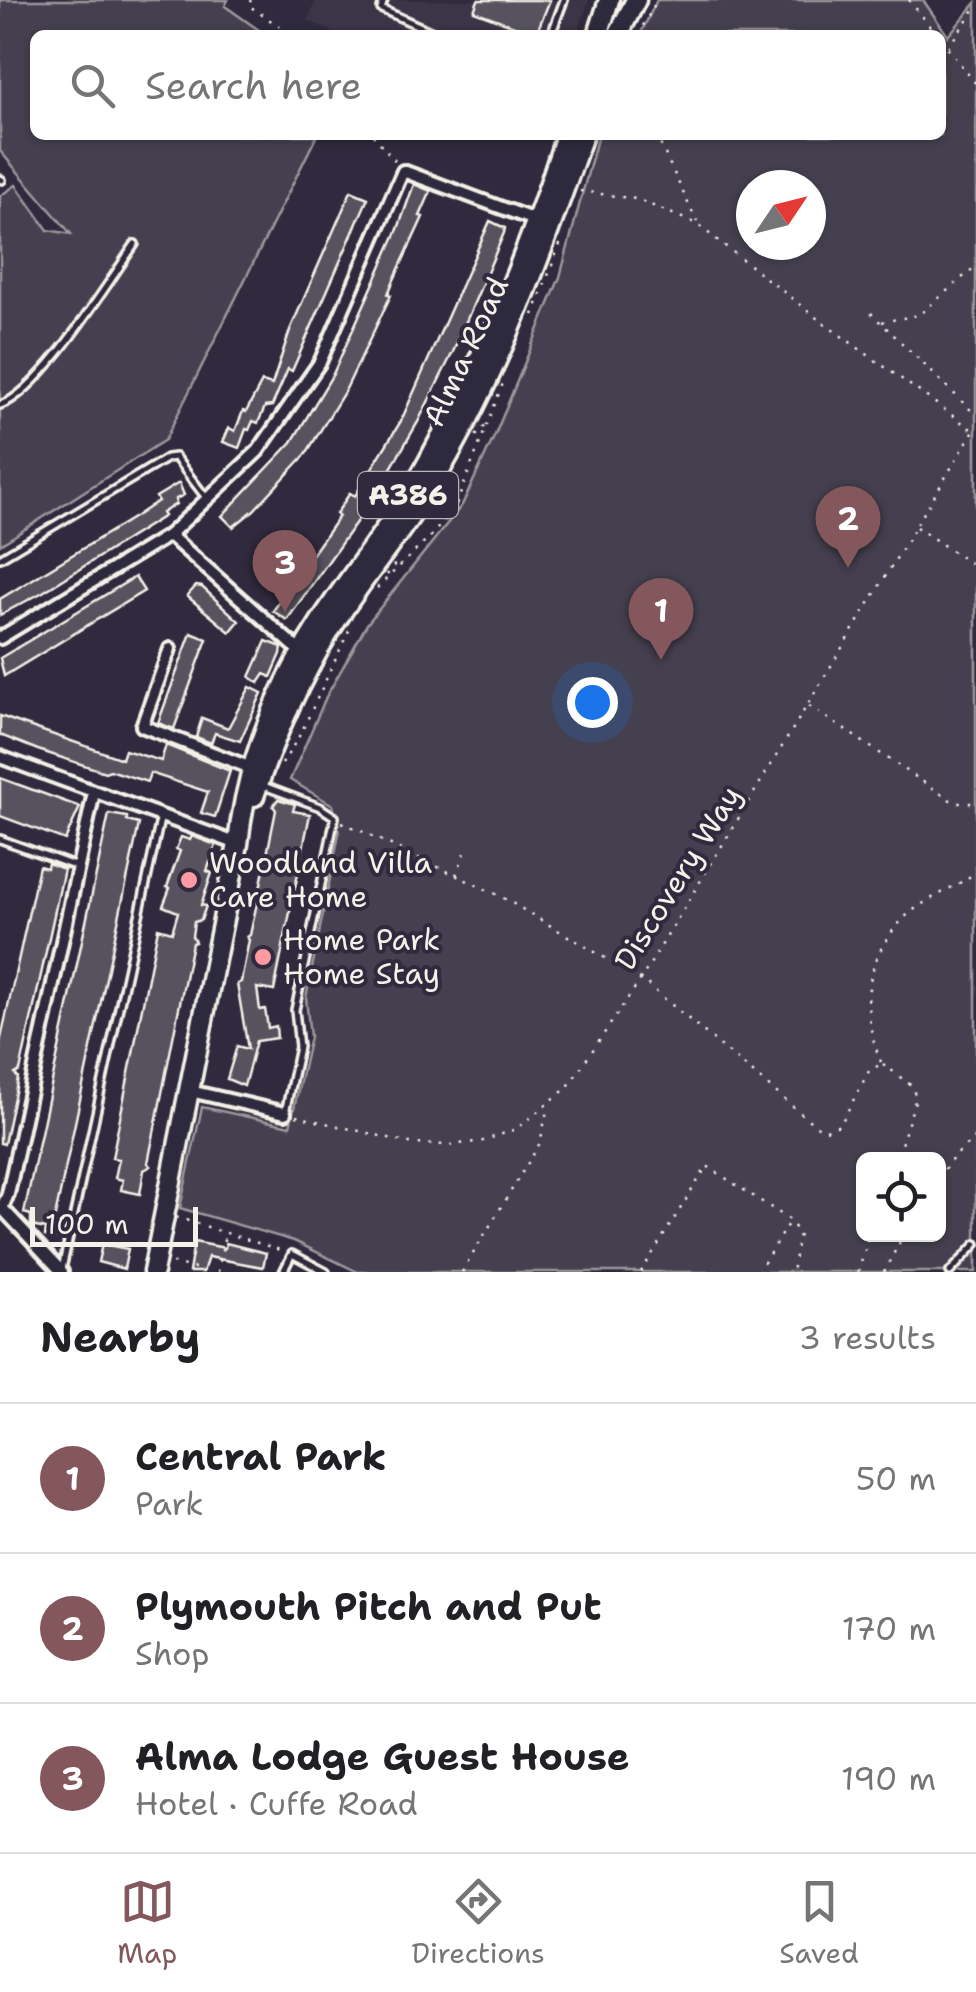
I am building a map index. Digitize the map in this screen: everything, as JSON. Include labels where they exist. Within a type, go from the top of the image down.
[{"type":"main road","points":[[600,30],[609,0]]},
{"type":"main road","points":[[621,30],[636,0]]},
{"type":"main road","name":"Alma Road","points":[[255,776],[282,690],[302,653],[428,463],[538,222],[564,140]]},
{"type":"main road","name":"Alma Road","points":[[154,1266],[238,844],[243,796],[312,661],[441,470],[511,324],[581,140]]},
{"type":"street","points":[[0,638],[170,535],[258,451],[320,362],[404,170],[538,222]]},
{"type":"street","points":[[170,535],[302,653]]},
{"type":"street","points":[[170,650],[142,726],[255,776]]},
{"type":"street","points":[[0,757],[238,844]]},
{"type":"street","points":[[62,1272],[1,1207],[8,1194],[94,792]]},
{"type":"street","points":[[190,1091],[285,1114]]},
{"type":"lane","points":[[384,0],[380,9],[428,30]]},
{"type":"lane","points":[[553,30],[564,0]]},
{"type":"lane","points":[[0,405],[18,396],[56,355],[135,244]]},
{"type":"lane","points":[[0,558],[167,458],[175,457],[207,499]]},
{"type":"lane","points":[[255,776],[335,817],[296,1010],[299,1047],[285,1114]]},
{"type":"lane","points":[[62,1272],[161,814]]},
{"type":"lane","points":[[0,839],[79,867]]},
{"type":"lane","points":[[950,1272],[976,1244]]},
{"type":"lane","points":[[283,1272],[292,1254],[326,1272]]},
{"type":"path","points":[[251,0],[248,5],[285,30]]},
{"type":"path","points":[[641,30],[656,0]]},
{"type":"path","points":[[909,0],[933,30]]},
{"type":"path","points":[[948,48],[976,6]]},
{"type":"path","points":[[946,46],[976,84]]},
{"type":"path","points":[[377,140],[404,170]]},
{"type":"path","points":[[659,140],[683,186],[697,224]]},
{"type":"path","points":[[559,202],[577,191],[636,199],[697,224],[822,322],[975,429]]},
{"type":"path","points":[[881,323],[918,315],[976,266]]},
{"type":"path","points":[[872,313],[976,415]]},
{"type":"path","name":"Discovery Way","points":[[285,1114],[414,1144],[450,1145],[483,1141],[516,1129],[567,1088],[641,979],[975,429]]},
{"type":"path","points":[[914,526],[976,566]]},
{"type":"path","points":[[808,705],[955,803],[976,803]]},
{"type":"path","points":[[335,817],[353,830],[500,896],[641,979],[816,1126],[826,1130],[840,1125],[869,1071],[882,1064]]},
{"type":"path","points":[[456,876],[465,854]]},
{"type":"path","points":[[899,1152],[916,1098],[912,1086],[882,1064],[866,1010],[874,959],[904,918],[976,872]]},
{"type":"path","points":[[462,1272],[540,1143],[549,1104]]},
{"type":"path","points":[[946,1167],[976,1136]]},
{"type":"path","points":[[642,1272],[707,1166],[790,1220],[799,1234],[792,1272]]},
{"type":"path","points":[[166,1213],[292,1254]]},
{"type":"path","points":[[758,1272],[790,1220]]},
{"type":"path","points":[[218,1272],[226,1233]]},
{"type":"path","points":[[858,1272],[867,1242]]},
{"type":"path","points":[[884,1272],[900,1242]]},
{"type":"path","points":[[154,1266],[184,1264],[212,1272]]},
{"type":"path","points":[[182,1272],[184,1264]]},
{"type":"shaded area","points":[[0,0],[228,0],[225,6],[259,30],[30,30],[30,140],[315,140],[165,440],[0,545],[0,196],[16,185],[48,230],[71,234],[0,151]]},
{"type":"shaded area","points":[[316,0],[589,0],[579,30],[328,30],[308,20]]},
{"type":"shaded area","points":[[657,0],[923,0],[944,30],[642,30]]},
{"type":"shaded area","points":[[976,3],[976,1272],[358,1272],[294,1241],[180,1208],[202,1107],[290,1126],[310,1037],[306,998],[339,834],[333,805],[290,780],[326,697],[367,624],[462,505],[560,277],[597,140],[946,140],[946,33],[948,36]]},
{"type":"building","points":[[478,0],[550,0],[538,30],[525,30],[474,11]]},
{"type":"building","points":[[414,184],[431,191],[420,216],[423,217],[346,389],[306,454],[233,527],[222,516],[292,442],[333,374]]},
{"type":"building","points":[[351,191],[368,198],[292,371],[288,369],[272,406],[265,407],[258,423],[253,421],[246,429],[239,448],[223,442],[229,428],[235,431],[262,382],[272,385],[290,330]]},
{"type":"building","points":[[490,221],[505,228],[504,233],[418,422],[376,494],[287,620],[273,611],[339,516],[336,514],[350,493],[355,496],[401,421]]},
{"type":"building","points":[[179,483],[184,495],[162,513],[164,516],[0,615],[0,599],[136,516]]},
{"type":"building","points":[[135,577],[144,591],[4,676],[0,658]]},
{"type":"building","points":[[196,586],[202,587],[239,621],[230,632],[187,596]]},
{"type":"building","points":[[191,633],[207,639],[174,729],[158,723]]},
{"type":"building","points":[[266,641],[282,647],[281,654],[271,677],[265,674],[259,683],[250,677]]},
{"type":"building","points":[[250,687],[262,693],[240,741],[215,733],[211,743],[196,737],[202,718],[228,728]]},
{"type":"building","points":[[0,716],[122,759],[125,750],[161,761],[166,745],[230,771],[215,817],[201,813],[208,792],[150,773],[147,782],[110,770],[105,772],[38,750],[0,735]]},
{"type":"building","points":[[0,778],[80,807],[65,840],[0,816]]},
{"type":"building","points":[[278,799],[295,804],[293,811],[310,814],[274,991],[257,988],[260,1010],[265,1009],[268,1028],[276,1026],[277,1038],[256,1041],[244,1086],[227,1079],[237,1046],[248,1049],[237,984],[241,982],[247,937],[276,810],[273,806]]},
{"type":"building","points":[[109,814],[139,824],[53,1226],[64,1231],[62,1239],[45,1236],[46,1229],[31,1226],[31,1215],[24,1213]]},
{"type":"building","points":[[192,836],[216,845],[207,871],[212,873],[201,905],[206,906],[201,920],[194,922],[195,942],[148,1163],[151,1166],[144,1170],[140,1194],[121,1190],[123,1180],[115,1178],[119,1159],[112,1158],[158,928],[172,932],[178,912],[163,906],[180,851],[176,849],[181,837],[190,840]]},
{"type":"building","points":[[48,863],[64,869],[20,1071],[15,1074],[18,1078],[4,1144],[0,1143],[0,1043],[39,866],[47,868]]},
{"type":"building","points":[[194,1242],[225,1248],[226,1243],[266,1253],[263,1267],[208,1257],[203,1272],[189,1272]]},
{"type":"building","points":[[102,1244],[128,1249],[124,1269],[98,1262]]},
{"type":"place","name":"Plymouth Pitch and Put","points":[[848,568]]},
{"type":"place","name":"Alma Lodge Guest House","points":[[285,612]]},
{"type":"place","name":"Central Park","points":[[661,660]]},
{"type":"place","name":"Woodland Villa Care Home","points":[[189,880]]},
{"type":"place","name":"Home Park Home Stay","points":[[263,957]]}]
